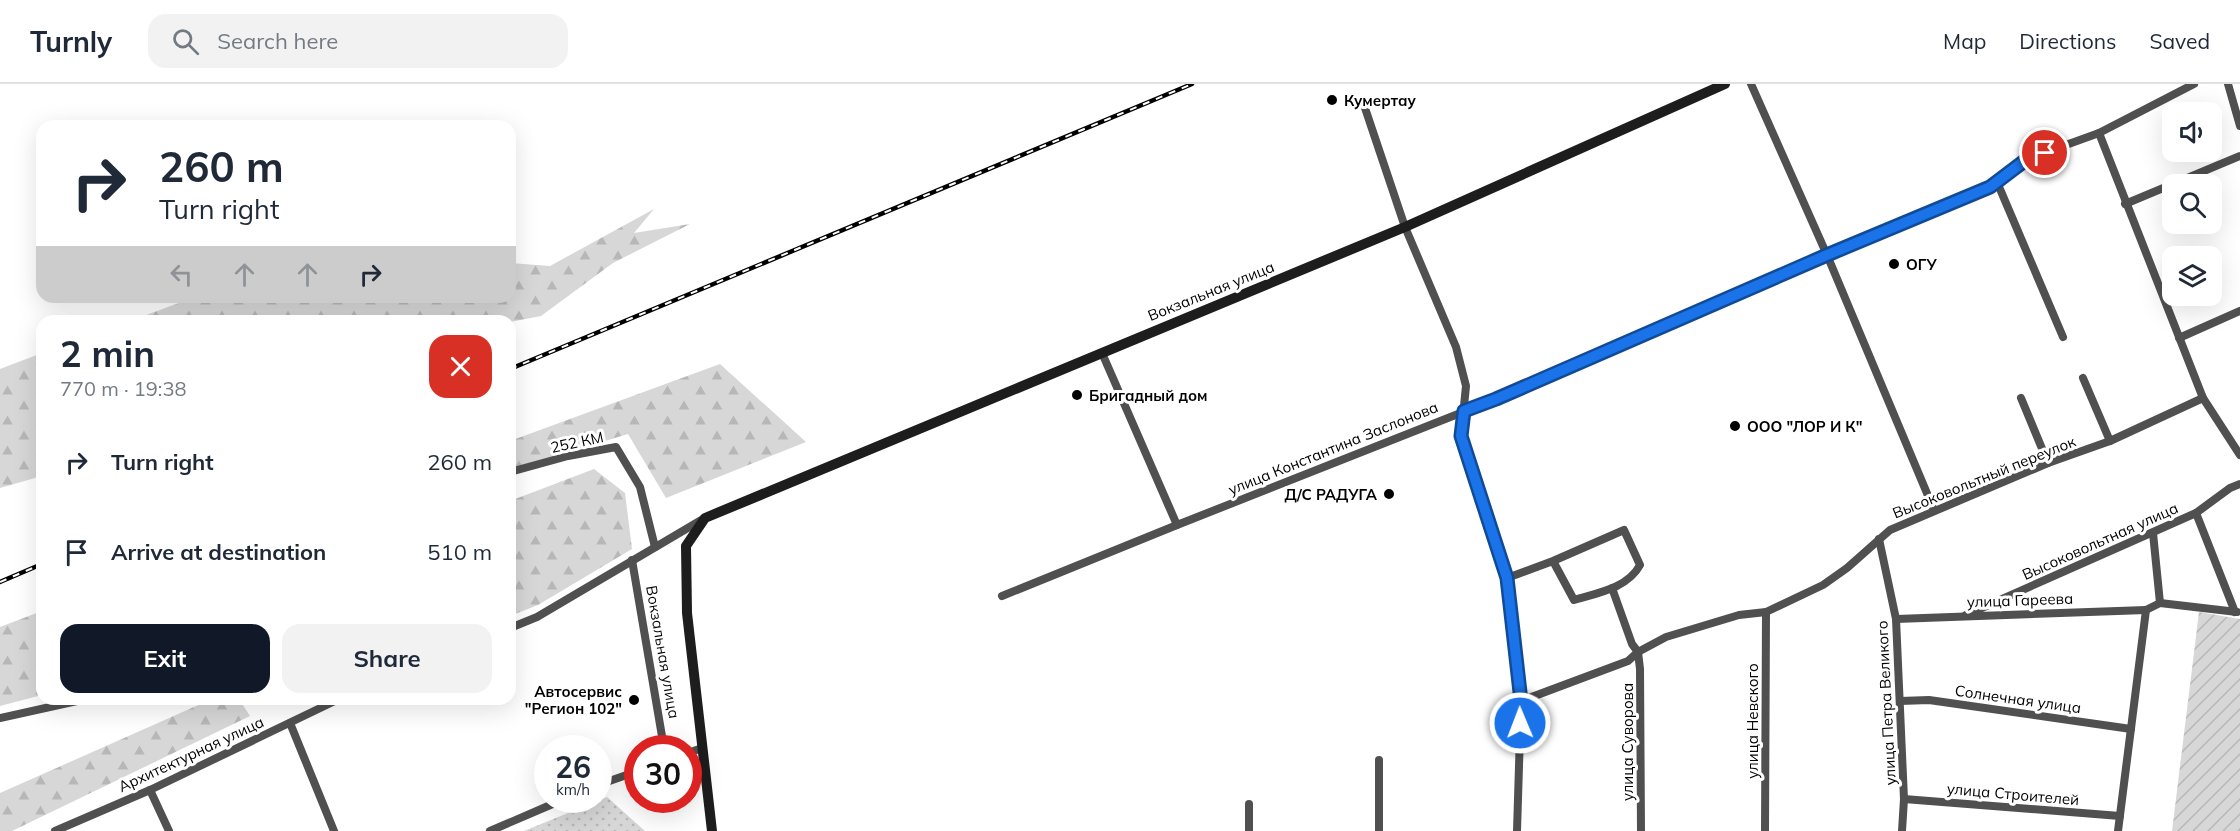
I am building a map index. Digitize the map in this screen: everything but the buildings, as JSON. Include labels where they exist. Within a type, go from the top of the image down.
[{"type":"main road","name":"Вокзальная улица","points":[[705,518],[1405,227],[1725,84]]},
{"type":"main road","points":[[701,735],[687,613],[686,546],[705,518]]},
{"type":"main road","points":[[702,748],[712,831]]},
{"type":"street","points":[[1751,84],[1827,255],[1934,510]]},
{"type":"street","name":"улица Константина Заслонова","points":[[1002,596],[1506,395],[1827,255],[1990,187],[2027,159],[2099,133],[2194,84]]},
{"type":"street","points":[[2228,84],[2240,126]]},
{"type":"street","points":[[1365,108],[1405,227],[1456,347],[1466,386],[1461,436],[1507,578],[1521,701],[1517,831]]},
{"type":"street","points":[[2099,133],[2203,398],[2240,455]]},
{"type":"street","points":[[2125,204],[2240,156]]},
{"type":"street","points":[[1997,182],[2064,337]]},
{"type":"street","points":[[2179,338],[2240,311]]},
{"type":"street","points":[[1102,353],[1177,525]]},
{"type":"street","points":[[2083,378],[2110,441]]},
{"type":"street","points":[[2021,398],[2048,463]]},
{"type":"street","name":"Высоковольтный переулок","points":[[1521,701],[1628,661],[1638,652],[1666,637],[1739,615],[1766,612],[1823,585],[1890,530],[2048,463],[2110,441],[2203,398]]},
{"type":"street","name":"252 КМ","points":[[516,470],[568,456],[616,447],[640,487],[655,547]]},
{"type":"street","name":"Высоковольтная улица","points":[[1966,615],[2196,513],[2240,483]]},
{"type":"street","points":[[2118,831],[2146,610],[2160,603],[2237,612],[2196,513]]},
{"type":"street","points":[[516,626],[537,617],[705,518]]},
{"type":"street","points":[[1507,578],[1624,530],[1640,565],[1635,575],[1612,588],[1574,600],[1553,561]]},
{"type":"street","points":[[2153,533],[2160,603]]},
{"type":"street","name":"улица Петра Великого","points":[[1879,539],[1896,619],[1904,799],[1902,831]]},
{"type":"street","name":"Вокзальная улица","points":[[632,560],[662,735]]},
{"type":"street","points":[[1612,588],[1632,644],[1638,652]]},
{"type":"street","name":"улица Гареева","points":[[1896,619],[2146,610]]},
{"type":"street","name":"улица Невского","points":[[1765,831],[1766,612]]},
{"type":"street","name":"улица Суворова","points":[[1638,652],[1641,831]]},
{"type":"street","name":"Солнечная улица","points":[[1900,701],[1929,700],[2131,729]]},
{"type":"street","points":[[0,718],[59,705]]},
{"type":"street","name":"Архитектурная улица","points":[[55,831],[150,790],[325,705]]},
{"type":"street","points":[[290,723],[334,831]]},
{"type":"street","points":[[1379,760],[1379,831]]},
{"type":"street","points":[[150,790],[170,831]]},
{"type":"street","name":"улица Строителей","points":[[1904,799],[2120,816]]},
{"type":"street","points":[[1249,804],[1249,831]]},
{"type":"street","points":[[490,831],[534,812]]},
{"type":"green space","points":[[654,209],[634,233],[690,224],[613,263],[541,316],[516,321],[516,315],[146,315],[179,303],[516,303],[516,263],[550,266]]},
{"type":"green space","points":[[36,355],[36,478],[0,488],[0,369]]},
{"type":"green space","points":[[720,364],[806,442],[666,498],[628,434],[516,468],[516,439]]},
{"type":"green space","points":[[594,469],[625,493],[632,549],[538,605],[516,614],[516,499]]},
{"type":"green space","points":[[2199,612],[2240,619],[2240,831],[2172,831]]},
{"type":"green space","points":[[36,613],[36,697],[0,706],[0,627]]},
{"type":"green space","points":[[198,705],[243,705],[250,716],[12,831],[0,831],[0,793]]},
{"type":"green space","points":[[612,801],[645,831],[524,831],[568,813],[612,813]]},
{"type":"railway","points":[[516,366],[1192,84]]},
{"type":"railway","points":[[0,582],[36,567]]},
{"type":"place","name":"Кумертау","points":[[1332,100]]},
{"type":"place","name":"ОГУ","points":[[1894,264]]},
{"type":"place","name":"Бригадный дом","points":[[1077,395]]},
{"type":"place","name":"ООО \"ЛОР И К\"","points":[[1735,426]]},
{"type":"place","name":"Д/С РАДУГА","points":[[1389,494]]},
{"type":"place","name":"Автосервис \"Регион 102\"","points":[[634,700]]},
{"type":"route","points":[[1520,723],[1521,701],[1507,578],[1461,436],[1464,411],[1990,187],[2027,159],[2045,153]]}]
